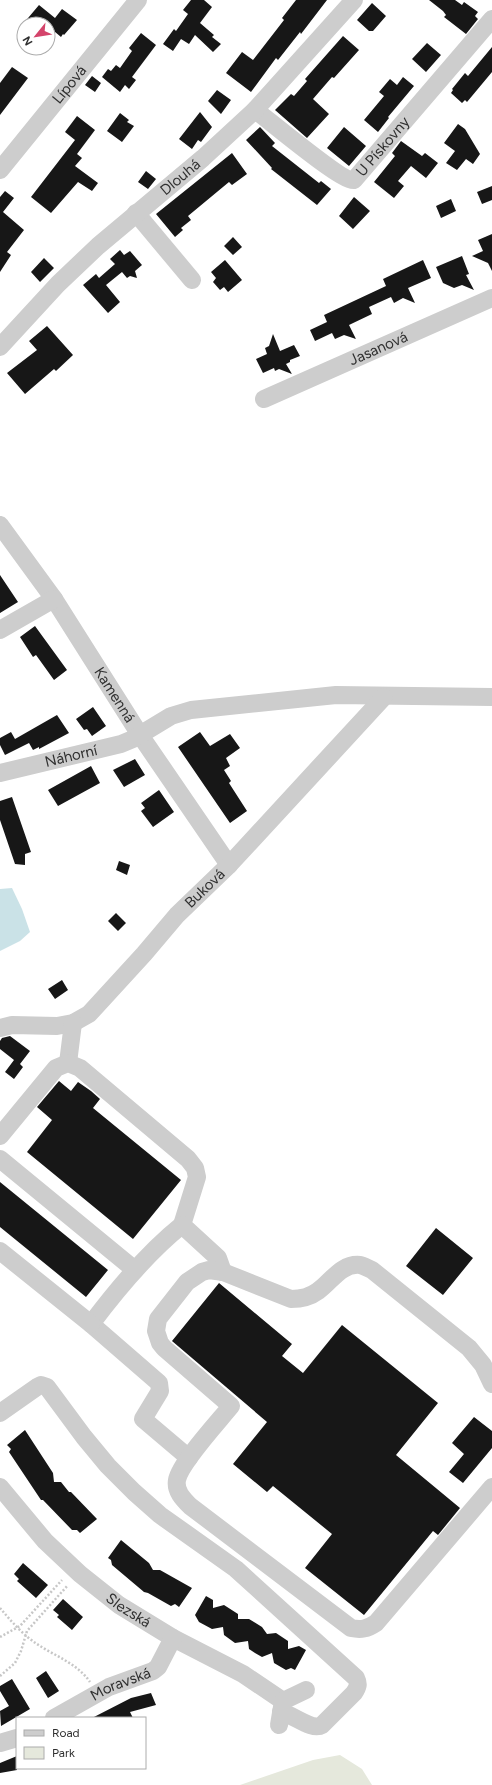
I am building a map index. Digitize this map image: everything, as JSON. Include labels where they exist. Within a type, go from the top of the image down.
[{"type":"street","name":"Lípová","points":[[0,170],[138,0]]},
{"type":"street","name":"Dlouhá","points":[[0,347],[58,284],[98,246],[203,158],[255,110],[354,0]]},
{"type":"street","name":"U Pískovny","points":[[255,110],[328,166],[348,180],[354,180],[492,19]]},
{"type":"street","points":[[136,213],[192,280]]},
{"type":"street","name":"Jasanová","points":[[264,399],[492,298]]},
{"type":"street","name":"Kamenná","points":[[0,525],[54,599],[140,735],[229,865]]},
{"type":"street","points":[[0,630],[54,599]]},
{"type":"street","name":"Náhorní","points":[[0,772],[121,744],[140,735],[171,716],[191,710],[336,696],[492,697]]},
{"type":"street","name":"Buková","points":[[0,1028],[12,1025],[57,1026],[73,1023],[89,1014],[144,954],[177,915],[229,865],[384,697]]},
{"type":"street","points":[[68,1063],[73,1023]]},
{"type":"street","points":[[0,1136],[56,1068],[68,1063],[80,1068],[188,1159],[195,1168],[197,1177],[182,1224],[161,1242],[135,1270],[90,1324]]},
{"type":"street","points":[[0,1160],[135,1270]]},
{"type":"street","points":[[182,1224],[218,1258],[223,1272]]},
{"type":"street","points":[[0,1251],[160,1383],[160,1391],[143,1419],[189,1458]]},
{"type":"street","points":[[492,1384],[483,1365],[469,1348],[372,1270],[360,1265],[348,1267],[337,1273],[318,1291],[312,1295],[298,1299],[291,1299],[223,1272],[209,1270],[191,1278],[161,1314],[157,1323],[158,1337],[164,1348],[231,1406],[181,1467],[177,1480],[181,1497],[190,1506],[351,1628],[360,1630],[368,1628],[376,1623],[492,1487]]},
{"type":"street","name":"Slezská","points":[[0,1413],[37,1387],[41,1385],[47,1387],[84,1438],[108,1466],[134,1492],[160,1514],[236,1569],[356,1678],[358,1688],[322,1726],[319,1727],[315,1728],[295,1717],[281,1712],[243,1674],[173,1638],[119,1605],[80,1574],[45,1542],[0,1487]]},
{"type":"street","name":"Moravská","points":[[56,1717],[109,1687],[153,1671],[158,1667],[173,1638]]},
{"type":"street","points":[[281,1712],[306,1690]]},
{"type":"street","points":[[0,1743],[16,1738]]},
{"type":"path","points":[[0,1637],[20,1626],[62,1580]]},
{"type":"path","points":[[0,1676],[15,1663],[27,1631],[68,1585]]},
{"type":"path","points":[[0,1608],[26,1636],[67,1662],[87,1677],[98,1693]]},
{"type":"green space","points":[[340,1755],[362,1769],[372,1785],[240,1785],[313,1760]]},
{"type":"water","points":[[12,888],[22,909],[30,932],[20,941],[0,951],[0,889]]},
{"type":"building","points":[[191,0],[204,0],[212,7],[200,23],[214,35],[212,37],[221,44],[213,52],[195,35],[189,44],[181,39],[173,51],[163,44],[174,29],[176,31],[188,14],[183,10]]},
{"type":"building","points":[[296,0],[327,0],[301,34],[300,32],[278,60],[276,58],[251,92],[226,73],[242,52],[253,60],[284,20],[282,18]]},
{"type":"building","points":[[429,0],[455,0],[462,5],[464,2],[478,12],[475,16],[478,19],[466,34],[444,17],[446,15],[443,11]]},
{"type":"building","points":[[372,3],[386,16],[373,31],[369,31],[357,20]]},
{"type":"building","points":[[39,5],[53,16],[30,16]]},
{"type":"building","points":[[62,9],[77,20],[61,37],[56,33],[56,17]]},
{"type":"building","points":[[141,33],[156,45],[132,77],[136,80],[129,89],[125,85],[120,92],[102,77],[108,69],[111,71],[116,65],[120,68],[132,51],[129,48]]},
{"type":"building","points":[[343,36],[359,50],[334,78],[332,77],[313,99],[329,114],[307,138],[275,110],[291,94],[294,96],[307,81],[305,79]]},
{"type":"building","points":[[427,43],[441,55],[426,72],[412,59]]},
{"type":"building","points":[[492,47],[492,72],[467,102],[465,100],[462,103],[451,93],[453,90],[452,89],[465,73],[468,76]]},
{"type":"building","points":[[12,67],[28,78],[0,115],[0,83]]},
{"type":"building","points":[[92,76],[101,83],[95,92],[85,85]]},
{"type":"building","points":[[403,77],[414,86],[388,117],[389,118],[378,132],[364,120],[384,96],[379,92],[390,79],[397,85]]},
{"type":"building","points":[[217,90],[231,100],[221,114],[208,101]]},
{"type":"building","points":[[200,112],[212,127],[201,142],[198,140],[192,149],[179,139]]},
{"type":"building","points":[[120,113],[129,120],[127,122],[134,126],[122,142],[107,131]]},
{"type":"building","points":[[77,116],[95,130],[77,154],[82,158],[75,166],[98,183],[92,191],[78,182],[51,213],[31,197],[75,140],[65,132]]},
{"type":"building","points":[[458,124],[465,129],[480,154],[473,164],[466,159],[457,170],[446,163],[455,151],[444,143]]},
{"type":"building","points":[[260,127],[275,143],[272,146],[319,183],[321,181],[331,189],[317,205],[271,169],[272,168],[246,140]]},
{"type":"building","points":[[344,127],[366,146],[349,166],[327,148]]},
{"type":"building","points":[[401,141],[422,156],[425,153],[438,163],[426,178],[411,166],[398,181],[404,186],[394,198],[374,182],[395,156],[392,153]]},
{"type":"building","points":[[232,153],[247,174],[232,185],[229,182],[188,216],[191,220],[181,228],[183,230],[175,237],[156,214]]},
{"type":"building","points":[[146,171],[156,179],[148,189],[138,182]]},
{"type":"building","points":[[492,186],[492,200],[482,204],[477,192]]},
{"type":"building","points":[[5,191],[14,198],[3,212],[24,230],[7,252],[11,255],[0,272],[0,197]]},
{"type":"building","points":[[354,197],[370,211],[353,229],[339,216]]},
{"type":"building","points":[[451,199],[456,211],[441,218],[436,206]]},
{"type":"building","points":[[492,234],[492,271],[488,263],[472,256],[483,251],[478,240]]},
{"type":"building","points":[[233,237],[242,247],[233,255],[224,246]]},
{"type":"building","points":[[120,250],[124,255],[130,251],[142,265],[135,271],[137,278],[130,276],[127,278],[122,272],[106,285],[120,302],[108,313],[83,285],[96,274],[99,278],[115,264],[110,259]]},
{"type":"building","points":[[462,256],[469,274],[466,275],[474,290],[462,285],[454,288],[443,283],[436,267]]},
{"type":"building","points":[[44,258],[54,268],[40,282],[31,272]]},
{"type":"building","points":[[225,260],[242,280],[228,292],[224,287],[220,290],[213,282],[216,278],[211,272]]},
{"type":"building","points":[[423,260],[431,278],[408,288],[415,303],[403,298],[394,303],[391,297],[369,307],[372,314],[349,325],[356,339],[344,335],[335,339],[332,333],[315,341],[310,330],[327,322],[324,315],[386,286],[383,279]]},
{"type":"building","points":[[47,326],[73,355],[56,371],[54,369],[25,394],[7,373],[37,350],[29,341]]},
{"type":"building","points":[[273,334],[280,351],[294,345],[300,356],[290,360],[290,362],[286,364],[292,374],[279,369],[275,371],[274,368],[263,373],[256,359],[267,354],[265,348],[269,346]]},
{"type":"building","points":[[0,575],[18,602],[0,613]]},
{"type":"building","points":[[35,626],[67,670],[54,680],[36,655],[33,657],[20,637]]},
{"type":"building","points":[[93,707],[106,726],[92,736],[87,729],[84,730],[76,719]]},
{"type":"building","points":[[57,715],[69,733],[39,749],[39,747],[33,750],[29,743],[5,755],[0,745],[0,738],[11,732],[15,739]]},
{"type":"building","points":[[200,732],[210,746],[230,734],[240,748],[226,758],[230,766],[224,770],[231,781],[229,783],[247,811],[230,823],[178,747]]},
{"type":"building","points":[[135,759],[145,775],[124,787],[113,770]]},
{"type":"building","points":[[91,766],[100,783],[58,806],[48,790]]},
{"type":"building","points":[[159,790],[174,812],[153,827],[141,811],[145,808],[141,803]]},
{"type":"building","points":[[12,797],[31,852],[25,854],[25,865],[15,864],[0,820],[0,801]]},
{"type":"building","points":[[119,861],[130,865],[127,875],[116,870]]},
{"type":"building","points":[[116,913],[126,923],[118,931],[108,921]]},
{"type":"building","points":[[62,980],[68,990],[55,999],[48,989]]},
{"type":"building","points":[[10,1036],[30,1051],[20,1064],[23,1067],[14,1079],[5,1072],[14,1060],[0,1049],[0,1041],[2,1038]]},
{"type":"building","points":[[59,1081],[71,1091],[78,1082],[91,1091],[100,1099],[93,1108],[181,1180],[133,1239],[27,1152],[52,1120],[37,1107]]},
{"type":"building","points":[[0,1182],[108,1270],[86,1297],[0,1227]]},
{"type":"building","points":[[436,1228],[473,1258],[443,1295],[406,1266]]},
{"type":"building","points":[[219,1283],[292,1344],[282,1356],[303,1373],[342,1325],[438,1403],[396,1455],[460,1508],[438,1535],[433,1531],[364,1615],[305,1568],[332,1534],[273,1486],[267,1492],[233,1464],[267,1422],[172,1341]]},
{"type":"building","points":[[474,1417],[492,1431],[492,1448],[463,1483],[449,1472],[464,1454],[452,1443]]},
{"type":"building","points":[[25,1430],[53,1473],[54,1482],[61,1482],[69,1492],[71,1492],[97,1519],[80,1533],[77,1530],[72,1530],[43,1500],[41,1500],[9,1452],[11,1449],[7,1445]]},
{"type":"building","points":[[121,1540],[149,1563],[153,1570],[160,1570],[192,1588],[179,1607],[175,1604],[171,1606],[144,1592],[112,1565],[111,1560],[108,1558]]},
{"type":"building","points":[[23,1563],[48,1585],[36,1598],[17,1581],[19,1579],[14,1574]]},
{"type":"building","points":[[206,1596],[213,1600],[213,1608],[224,1605],[238,1614],[238,1619],[249,1619],[262,1627],[267,1634],[276,1633],[288,1641],[288,1649],[299,1646],[306,1650],[295,1670],[291,1668],[286,1670],[274,1663],[272,1653],[262,1657],[255,1653],[249,1649],[248,1641],[235,1643],[224,1635],[223,1627],[212,1629],[199,1622],[195,1615]]},
{"type":"building","points":[[63,1599],[83,1617],[72,1630],[57,1617],[59,1615],[53,1610]]},
{"type":"building","points":[[46,1671],[59,1691],[48,1698],[36,1678]]},
{"type":"building","points":[[12,1679],[30,1709],[1,1726],[0,1711],[9,1706],[0,1691],[0,1686]]},
{"type":"building","points":[[151,1693],[156,1705],[130,1712],[132,1717],[94,1717],[131,1698]]},
{"type":"building","points":[[16,1756],[17,1770],[0,1773],[0,1763]]}]
